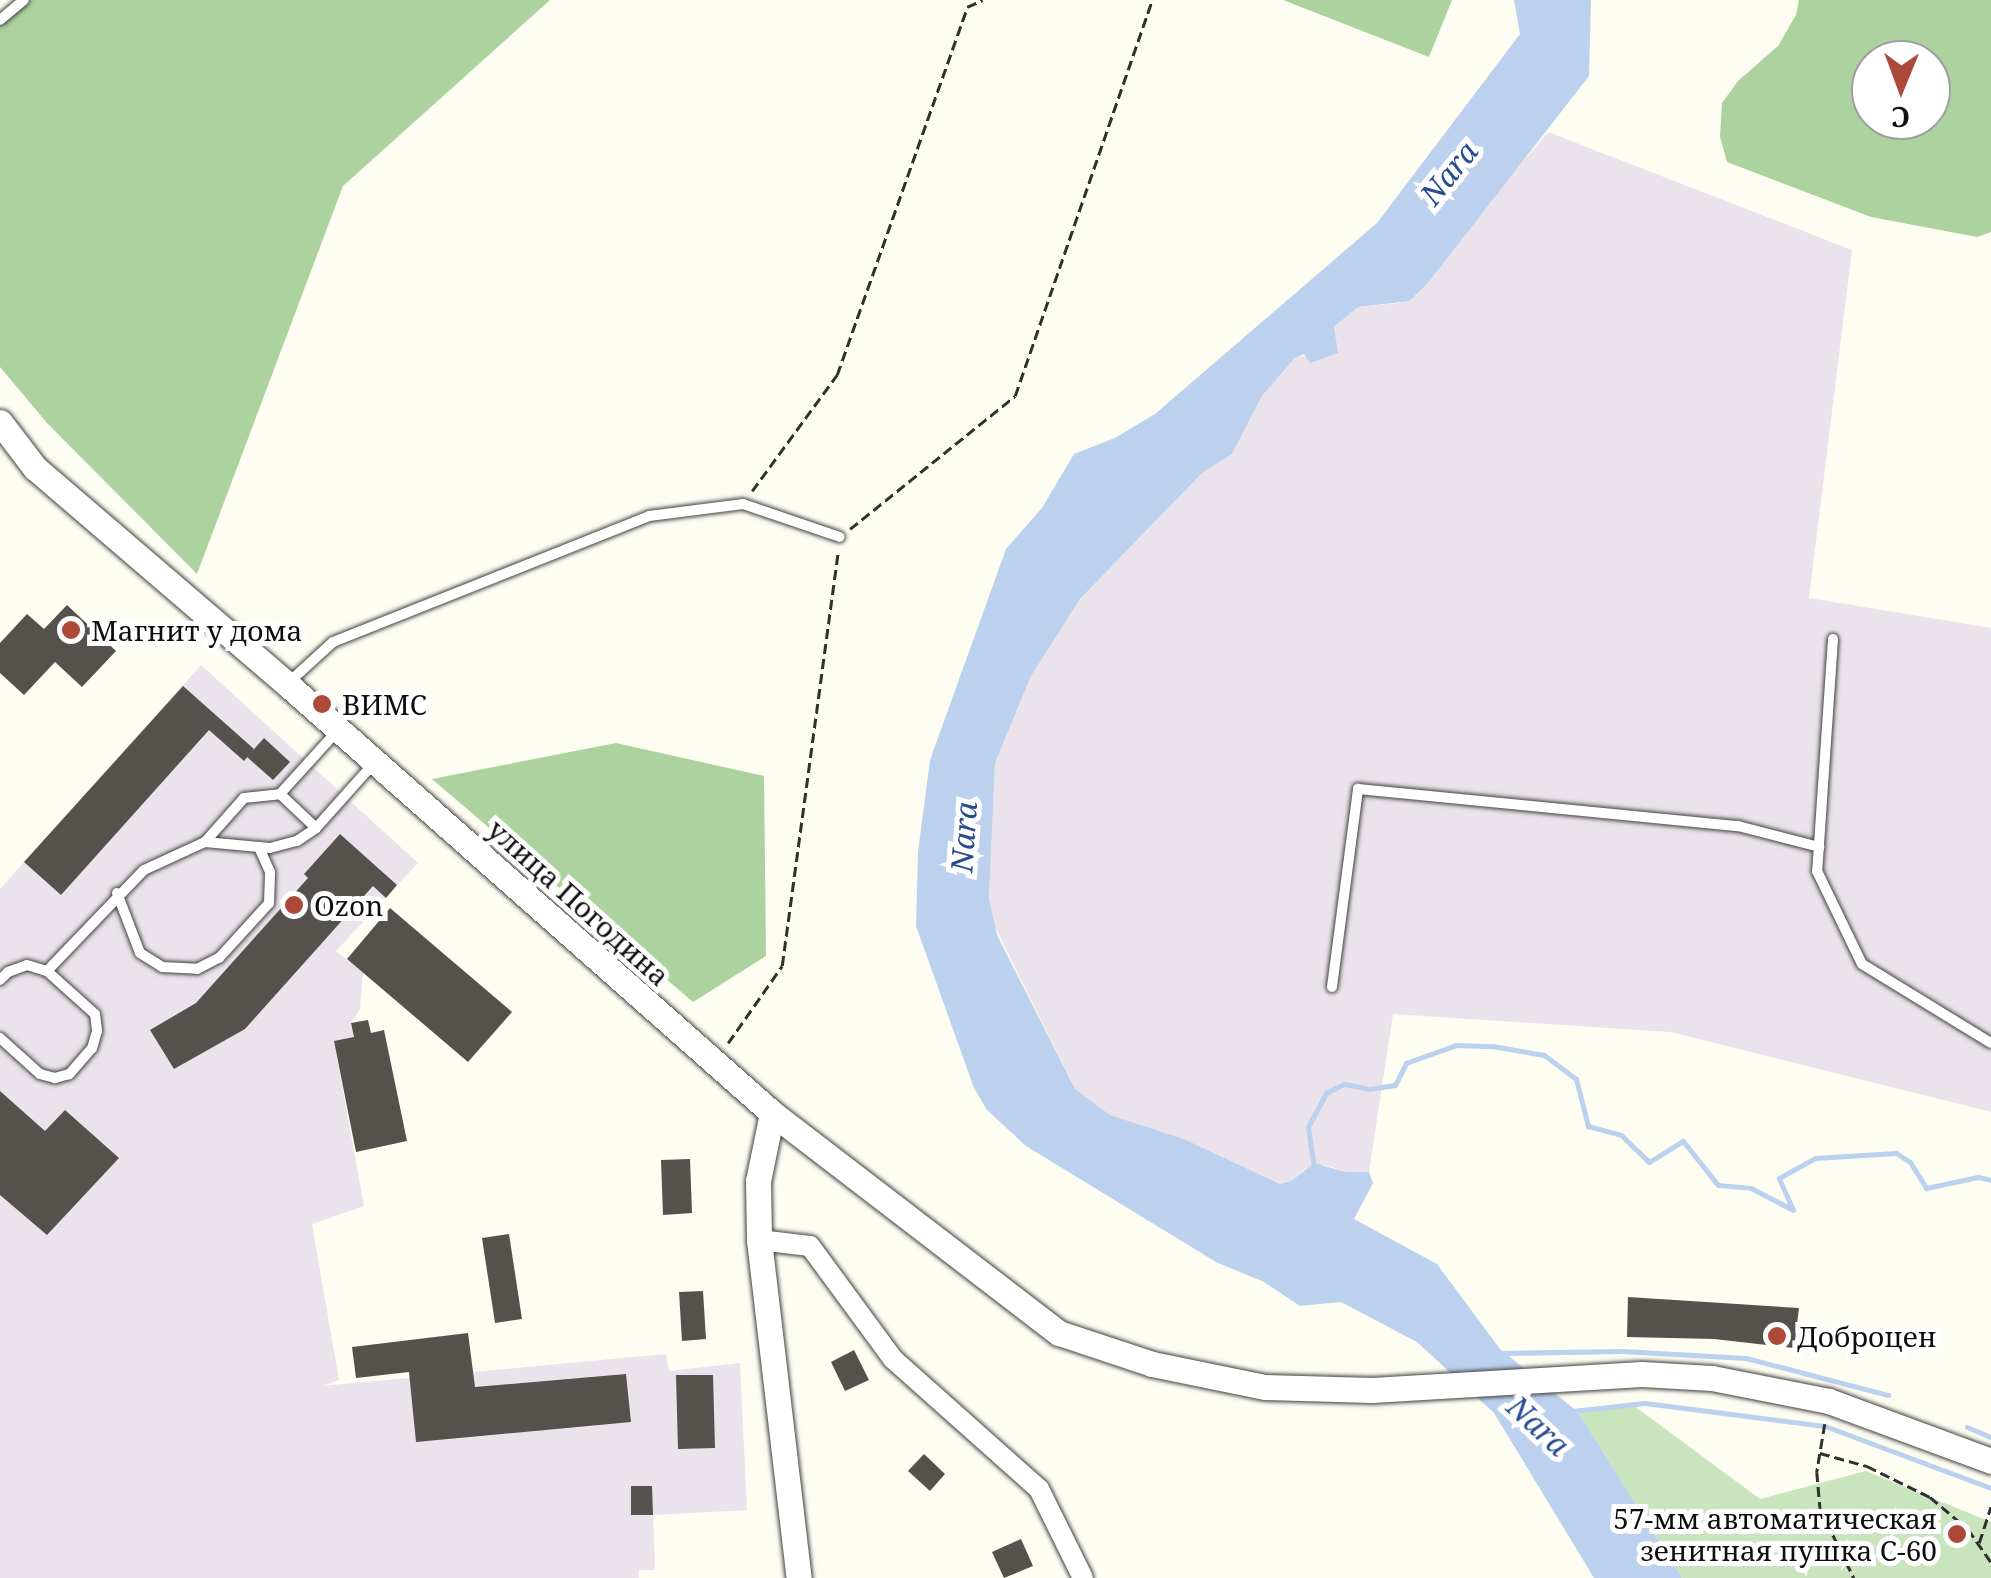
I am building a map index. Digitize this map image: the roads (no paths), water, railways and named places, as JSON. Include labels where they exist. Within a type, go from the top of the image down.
[{"type":"street","name":"улица Погодина","points":[[4,435],[35,468],[287,684],[772,1113],[1059,1333],[1152,1364],[1265,1388],[1372,1390],[1642,1374],[1712,1378],[1829,1401],[1991,1462]]},
{"type":"street","points":[[772,1113],[758,1180],[759,1240],[799,1578]]},
{"type":"street","points":[[759,1240],[810,1246],[892,1359],[1039,1489],[1083,1578]]},
{"type":"lane","points":[[0,20],[24,0]]},
{"type":"lane","points":[[287,684],[333,642],[649,516],[742,504],[840,538]]},
{"type":"lane","points":[[1833,639],[1817,870],[1862,964],[1991,1043]]},
{"type":"lane","points":[[280,794],[338,729]]},
{"type":"lane","points":[[205,842],[259,847],[287,845],[316,828],[376,762]]},
{"type":"lane","points":[[1332,987],[1358,790],[1738,826],[1819,846]]},
{"type":"lane","points":[[47,971],[117,894],[156,862],[205,842],[244,798],[265,792],[280,794],[316,828]]},
{"type":"lane","points":[[117,894],[140,953],[162,967],[197,969],[220,958],[269,903],[270,872],[259,847]]},
{"type":"lane","points":[[0,980],[8,972],[27,965],[47,971],[95,1014],[98,1031],[92,1048],[69,1074],[48,1078],[0,1038]]},
{"type":"water","name":"Nara","points":[[1514,0],[1591,0],[1589,76],[1427,284],[1409,301],[1358,307],[1334,327],[1338,353],[1310,363],[1304,354],[1295,358],[1262,396],[1232,454],[1202,473],[1080,599],[1031,676],[995,763],[989,899],[997,935],[1075,1089],[1110,1115],[1184,1139],[1280,1184],[1291,1181],[1314,1163],[1346,1172],[1369,1172],[1373,1183],[1354,1219],[1437,1264],[1500,1349],[1578,1412],[1682,1578],[1594,1578],[1494,1413],[1417,1342],[1341,1302],[1300,1306],[1264,1282],[1216,1262],[1026,1146],[987,1110],[974,1088],[916,926],[918,852],[930,760],[1006,549],[1042,508],[1074,454],[1115,438],[1155,414],[1377,223],[1520,34]]},
{"type":"waterway","points":[[1314,1168],[1308,1127],[1326,1093],[1344,1084],[1369,1089],[1395,1085],[1406,1063],[1456,1045],[1492,1046],[1544,1055],[1576,1079],[1588,1126],[1621,1135],[1649,1162],[1683,1141],[1718,1185],[1751,1188],[1793,1210],[1779,1178],[1815,1158],[1896,1153],[1910,1162],[1926,1188],[1978,1177],[1991,1180]]},
{"type":"waterway","points":[[1502,1353],[1622,1351],[1746,1358],[1888,1395]]},
{"type":"waterway","points":[[1572,1411],[1645,1403],[1825,1426],[1991,1488]]},
{"type":"waterway","points":[[1967,1427],[1991,1437]]},
{"type":"place","name":"Магнит у дома","points":[[71,630]]},
{"type":"place","name":"ВИМС","points":[[322,704]]},
{"type":"place","name":"Ozon","points":[[294,905]]},
{"type":"place","name":"Доброцен","points":[[1777,1336]]},
{"type":"place","name":"57-мм автоматическая зенитная пушка С-60","points":[[1957,1534]]}]
